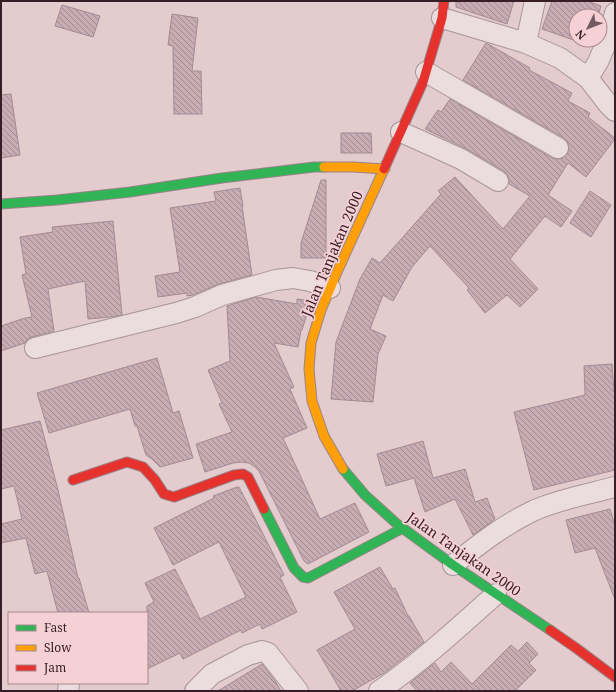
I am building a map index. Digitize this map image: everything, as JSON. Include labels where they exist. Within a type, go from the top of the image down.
[{"type":"street","points":[[526,42],[535,1]]},
{"type":"street","points":[[443,9],[506,37],[526,42],[560,58],[588,78],[615,111]]},
{"type":"street","name":"Jalan Tanjakan 2000","points":[[443,9],[423,82],[321,310],[311,343],[309,369],[312,401],[324,436],[341,466],[365,495],[403,528],[454,565],[615,676]]},
{"type":"street","points":[[588,78],[598,62],[615,13]]},
{"type":"street","points":[[426,72],[558,148]]},
{"type":"street","points":[[401,132],[461,159],[498,180]]},
{"type":"street","points":[[1,204],[123,193],[222,178],[314,167],[385,169]]},
{"type":"street","points":[[35,348],[176,313],[195,307],[222,295],[276,280],[293,278],[310,281],[330,288]]},
{"type":"street","points":[[73,480],[127,462],[143,467],[155,480],[164,494],[174,497],[234,474],[243,474],[248,477],[294,568],[303,576],[308,578],[403,528]]},
{"type":"street","points":[[454,565],[470,551],[513,521],[536,510],[561,501],[615,488]]},
{"type":"street","points":[[379,691],[404,684],[460,626],[496,594]]},
{"type":"street","points":[[195,691],[212,674],[248,655],[262,652],[268,653],[298,691]]},
{"type":"building","points":[[456,1],[514,1],[507,24],[456,7]]},
{"type":"building","points":[[552,1],[587,1],[601,6],[600,8],[568,8],[568,38],[542,29]]},
{"type":"building","points":[[62,5],[100,16],[93,37],[55,26]]},
{"type":"building","points":[[172,14],[198,18],[192,71],[201,71],[202,114],[174,114],[173,46],[168,45]]},
{"type":"building","points":[[486,43],[530,68],[529,70],[572,93],[568,101],[590,113],[588,117],[615,139],[586,177],[568,163],[548,195],[572,211],[561,227],[545,216],[510,259],[538,289],[520,307],[507,295],[485,313],[467,290],[469,288],[430,246],[412,267],[393,301],[383,295],[370,329],[386,336],[378,354],[373,402],[331,399],[336,342],[360,279],[372,258],[380,263],[441,194],[438,191],[455,177],[503,229],[530,196],[509,184],[508,176],[504,171],[467,149],[425,129],[438,110],[441,112],[450,99],[552,158],[563,158],[568,153],[568,143],[564,138],[463,80]]},
{"type":"building","points":[[11,94],[20,155],[1,158],[1,95]]},
{"type":"building","points":[[341,133],[371,133],[372,153],[341,153]]},
{"type":"building","points":[[321,180],[326,180],[326,258],[301,258],[301,243]]},
{"type":"building","points":[[240,188],[252,275],[219,284],[193,295],[187,296],[187,293],[158,297],[155,276],[180,272],[170,208],[216,201],[214,192]]},
{"type":"building","points":[[590,191],[611,205],[591,237],[570,223]]},
{"type":"building","points":[[113,221],[122,315],[88,319],[85,281],[48,289],[54,331],[28,338],[25,343],[1,351],[1,326],[32,317],[22,275],[26,274],[20,237],[53,232],[52,227]]},
{"type":"building","points":[[256,297],[297,304],[297,299],[311,301],[301,330],[298,347],[274,343],[294,387],[290,389],[307,428],[283,438],[320,519],[355,503],[369,532],[308,564],[304,561],[259,471],[249,463],[242,462],[233,463],[205,472],[196,444],[232,432],[219,404],[222,403],[208,370],[230,361],[227,306]]},
{"type":"building","points":[[157,358],[173,413],[179,411],[193,458],[160,467],[146,455],[130,409],[49,433],[37,393]]},
{"type":"building","points":[[612,364],[615,391],[615,470],[534,490],[514,412],[585,395],[584,366]]},
{"type":"building","points":[[40,421],[57,486],[78,578],[89,612],[58,612],[47,571],[35,574],[26,538],[1,543],[1,524],[22,519],[14,486],[1,489],[1,430]]},
{"type":"building","points":[[423,441],[433,478],[465,469],[475,502],[487,498],[495,519],[473,535],[455,499],[425,512],[414,478],[386,486],[377,454]]},
{"type":"building","points":[[239,487],[284,575],[280,577],[297,612],[262,629],[260,624],[242,633],[241,630],[183,659],[180,653],[148,669],[147,606],[154,602],[145,583],[175,569],[200,619],[246,597],[219,542],[173,565],[154,528],[214,498],[213,496]]},
{"type":"building","points":[[610,509],[615,526],[614,597],[595,548],[575,553],[566,520]]},
{"type":"building","points":[[380,567],[393,589],[395,588],[408,616],[424,642],[384,673],[352,691],[341,691],[317,650],[355,629],[334,592]]},
{"type":"building","points":[[527,642],[538,654],[529,663],[536,670],[515,691],[417,691],[410,683],[435,663],[441,672],[451,662],[472,684],[511,645],[518,651]]},
{"type":"building","points":[[262,664],[281,691],[218,691]]},
{"type":"traffic: fast","points":[[1,204],[57,200],[130,192],[222,178],[324,167]]},
{"type":"traffic: fast","points":[[343,469],[365,495],[397,524],[453,565],[550,630]]},
{"type":"traffic: fast","points":[[264,509],[294,568],[303,577],[308,578],[403,528]]},
{"type":"traffic: slow","points":[[324,167],[385,169]]},
{"type":"traffic: slow","points":[[343,469],[324,436],[312,401],[309,369],[311,343],[321,310],[384,169]]},
{"type":"traffic: jam","points":[[384,169],[423,82],[442,18],[444,1]]},
{"type":"traffic: jam","points":[[73,480],[127,462],[143,467],[155,480],[164,494],[174,497],[234,475],[243,474],[248,477],[264,509]]},
{"type":"traffic: jam","points":[[550,630],[615,677]]}]
